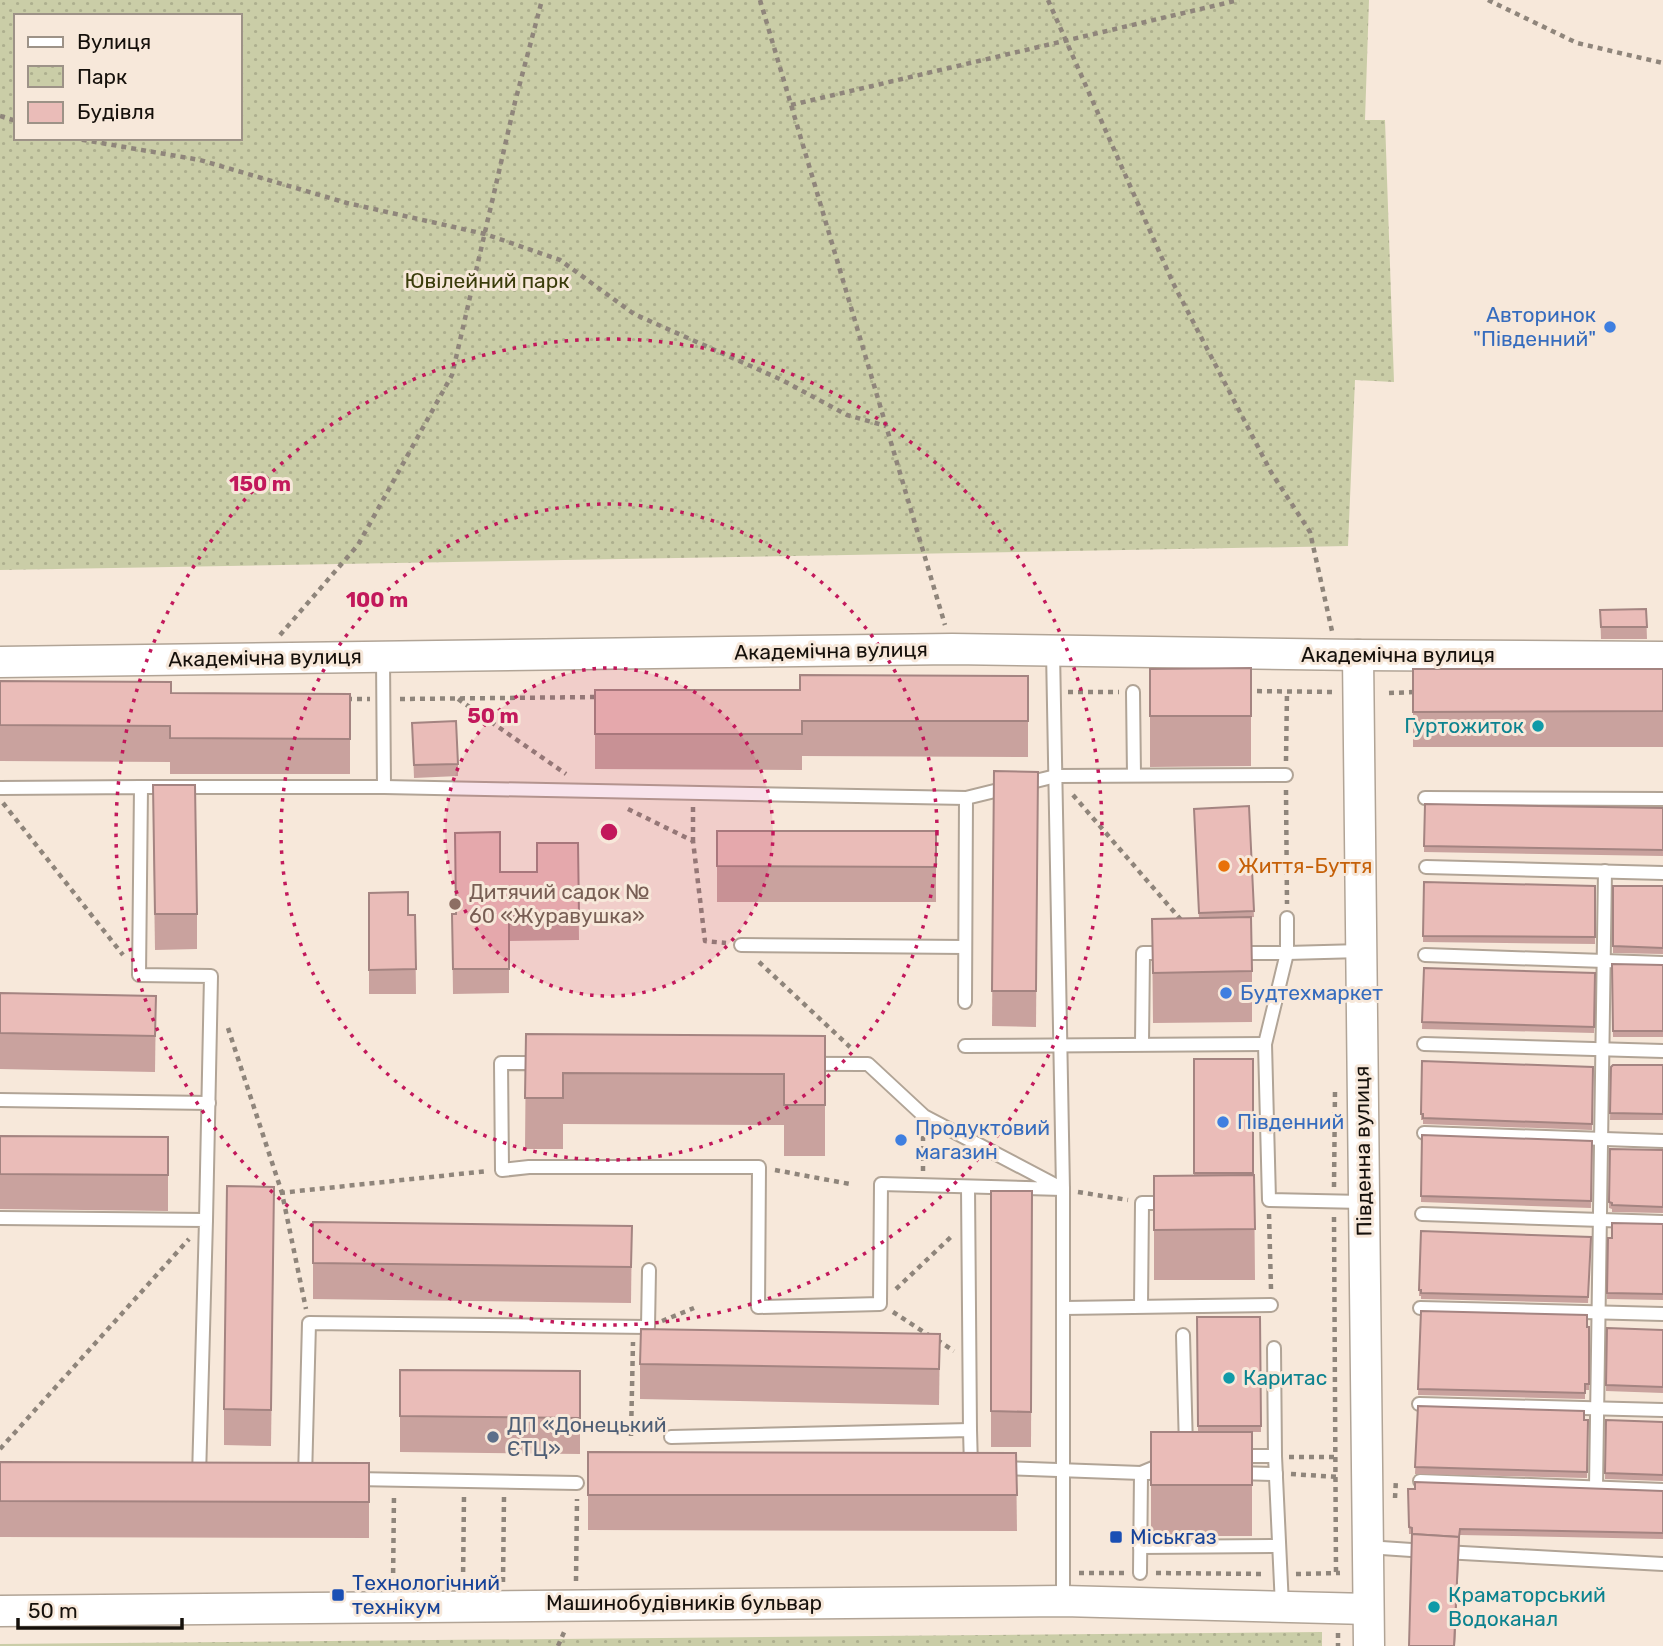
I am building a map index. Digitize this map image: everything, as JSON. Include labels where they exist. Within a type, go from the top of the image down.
[{"type":"street","name":"Академічна вулиця","points":[[0,662],[953,649],[1663,657]]},
{"type":"street","name":"Південна вулиця","points":[[1347,655],[1361,951],[1369,1646]]},
{"type":"street","name":"Машинобудівників бульвар","points":[[0,1611],[575,1604],[1063,1587],[1282,1606],[1368,1608]]},
{"type":"lane","points":[[1053,651],[1063,1189],[1063,1587]]},
{"type":"lane","points":[[383,657],[384,787]]},
{"type":"lane","points":[[1133,692],[1134,775]]},
{"type":"lane","points":[[0,788],[384,787],[966,798],[1056,776],[1286,775]]},
{"type":"lane","points":[[141,787],[139,975],[211,976],[199,1478]]},
{"type":"lane","points":[[965,1002],[966,798]]},
{"type":"lane","points":[[1425,798],[1663,799]]},
{"type":"lane","points":[[1426,867],[1663,873]]},
{"type":"lane","points":[[1596,1487],[1605,871]]},
{"type":"lane","points":[[1287,918],[1287,953],[1265,1044],[1269,1200],[1364,1202]]},
{"type":"lane","points":[[740,945],[965,947]]},
{"type":"lane","points":[[1223,953],[1361,951]]},
{"type":"lane","points":[[1142,1043],[1143,953],[1183,953]]},
{"type":"lane","points":[[1425,955],[1663,963]]},
{"type":"lane","points":[[965,1046],[1265,1044]]},
{"type":"lane","points":[[1424,1044],[1663,1051]]},
{"type":"lane","points":[[501,1063],[868,1063],[924,1116],[1063,1189],[881,1184],[880,1304],[758,1307],[758,1167],[529,1167],[502,1170],[501,1063]]},
{"type":"lane","points":[[0,1100],[209,1103]]},
{"type":"lane","points":[[1424,1133],[1663,1141]]},
{"type":"lane","points":[[968,1187],[971,1467],[1168,1473]]},
{"type":"lane","points":[[1141,1306],[1142,1203],[1183,1203]]},
{"type":"lane","points":[[1422,1213],[1663,1222]]},
{"type":"lane","points":[[0,1218],[206,1220]]},
{"type":"lane","points":[[305,1478],[309,1323],[648,1327],[649,1270]]},
{"type":"lane","points":[[1064,1308],[1271,1305]]},
{"type":"lane","points":[[1420,1308],[1663,1314]]},
{"type":"lane","points":[[1141,1473],[1192,1454],[1183,1335]]},
{"type":"lane","points":[[1274,1348],[1275,1457],[1282,1606]]},
{"type":"lane","points":[[1419,1404],[1663,1410]]},
{"type":"lane","points":[[671,1437],[970,1430]]},
{"type":"lane","points":[[1224,1455],[1275,1457]]},
{"type":"lane","points":[[1140,1573],[1141,1473]]},
{"type":"lane","points":[[1222,1473],[1276,1474]]},
{"type":"lane","points":[[343,1479],[577,1483]]},
{"type":"lane","points":[[1420,1481],[1663,1490]]},
{"type":"lane","points":[[1140,1547],[1279,1546]]},
{"type":"lane","points":[[1367,1547],[1663,1564]]},
{"type":"path","points":[[259,659],[358,545],[452,376],[515,102],[542,0]]},
{"type":"path","points":[[760,0],[953,649]]},
{"type":"path","points":[[1048,0],[1173,283],[1271,472],[1310,531],[1347,655]]},
{"type":"path","points":[[791,105],[1239,0]]},
{"type":"path","points":[[1489,0],[1577,43],[1663,63]]},
{"type":"path","points":[[84,140],[200,160],[347,203],[485,234],[559,260],[634,314],[782,380],[847,415],[886,426]]},
{"type":"path","points":[[1245,691],[1337,692]]},
{"type":"path","points":[[1287,691],[1287,918]]},
{"type":"path","points":[[1055,692],[1133,692]]},
{"type":"path","points":[[1389,692],[1417,692]]},
{"type":"path","points":[[342,699],[610,697]]},
{"type":"path","points":[[458,698],[591,790],[693,841]]},
{"type":"path","points":[[1056,776],[1183,922]]},
{"type":"path","points":[[693,793],[693,841],[705,941],[740,945],[868,1063]]},
{"type":"path","points":[[0,800],[139,975]]},
{"type":"path","points":[[228,1027],[282,1193],[309,1323]]},
{"type":"path","points":[[1063,1587],[1140,1573],[1336,1573],[1335,1091]]},
{"type":"path","points":[[923,1185],[924,1116]]},
{"type":"path","points":[[758,1167],[850,1184]]},
{"type":"path","points":[[257,1195],[502,1170]]},
{"type":"path","points":[[1063,1189],[1142,1203]]},
{"type":"path","points":[[1269,1200],[1271,1305]]},
{"type":"path","points":[[0,1449],[206,1220]]},
{"type":"path","points":[[968,1220],[880,1304],[969,1361]]},
{"type":"path","points":[[648,1327],[694,1308]]},
{"type":"path","points":[[631,1436],[633,1327]]},
{"type":"path","points":[[1275,1457],[1366,1458]]},
{"type":"path","points":[[1276,1474],[1336,1476]]},
{"type":"path","points":[[393,1583],[394,1480]]},
{"type":"path","points":[[463,1582],[464,1481]]},
{"type":"path","points":[[503,1582],[505,1482]]},
{"type":"path","points":[[575,1604],[577,1483]]},
{"type":"path","points":[[1338,1631],[1338,1646]]},
{"type":"green space","name":"Ювілейний парк","points":[[0,0],[1369,0],[1365,120],[1385,120],[1394,382],[1355,380],[1348,546],[0,570]]},
{"type":"green space","points":[[1322,1632],[1322,1646],[0,1646],[0,1644]]},
{"type":"building","points":[[1646,609],[1647,627],[1601,627],[1600,610]]},
{"type":"building","points":[[1251,668],[1251,716],[1150,716],[1150,669]]},
{"type":"building","points":[[1413,669],[1663,669],[1663,711],[1413,712]]},
{"type":"building","points":[[800,675],[1028,676],[1028,721],[802,721],[802,734],[595,734],[595,690],[800,690]]},
{"type":"building","points":[[0,681],[171,682],[171,693],[350,694],[350,739],[170,738],[170,726],[0,725]]},
{"type":"building","points":[[456,721],[458,764],[414,765],[412,723]]},
{"type":"building","points":[[994,771],[1038,772],[1036,991],[992,991]]},
{"type":"building","points":[[153,785],[195,785],[197,914],[155,914]]},
{"type":"building","points":[[1425,804],[1663,808],[1663,850],[1424,846]]},
{"type":"building","name":"Життя-Буття","points":[[1249,806],[1254,911],[1199,913],[1194,809]]},
{"type":"building","points":[[717,831],[936,831],[936,867],[717,866]]},
{"type":"building","points":[[500,832],[500,872],[537,872],[537,843],[578,843],[579,916],[509,916],[509,969],[453,969],[452,914],[456,914],[455,833]]},
{"type":"building","points":[[1424,882],[1595,886],[1595,937],[1423,936]]},
{"type":"building","points":[[1613,886],[1663,886],[1663,948],[1613,946]]},
{"type":"building","points":[[408,892],[408,915],[415,915],[416,969],[369,970],[369,893]]},
{"type":"building","points":[[1251,917],[1252,971],[1153,973],[1152,919]]},
{"type":"building","points":[[1612,964],[1663,965],[1663,1031],[1613,1031]]},
{"type":"building","points":[[1424,968],[1595,973],[1594,1027],[1422,1022]]},
{"type":"building","points":[[0,993],[156,996],[155,1036],[0,1033]]},
{"type":"building","points":[[526,1034],[825,1036],[825,1105],[784,1105],[784,1074],[563,1073],[563,1098],[525,1098]]},
{"type":"building","name":"Південний","points":[[1194,1059],[1253,1059],[1253,1173],[1194,1173]]},
{"type":"building","points":[[1422,1061],[1593,1067],[1592,1124],[1423,1118]]},
{"type":"building","points":[[1613,1065],[1663,1065],[1663,1114],[1610,1113]]},
{"type":"building","points":[[1422,1135],[1592,1141],[1591,1201],[1421,1196]]},
{"type":"building","points":[[0,1136],[168,1137],[168,1175],[0,1174]]},
{"type":"building","points":[[1610,1149],[1663,1150],[1663,1207],[1612,1205],[1609,1202]]},
{"type":"building","points":[[1254,1175],[1255,1229],[1154,1230],[1154,1176]]},
{"type":"building","points":[[227,1186],[274,1187],[271,1410],[224,1409]]},
{"type":"building","points":[[991,1191],[1032,1191],[1031,1412],[991,1411]]},
{"type":"building","points":[[313,1222],[632,1226],[631,1267],[313,1263]]},
{"type":"building","points":[[1612,1223],[1663,1224],[1663,1294],[1607,1293],[1608,1238],[1612,1238]]},
{"type":"building","points":[[1421,1231],[1591,1237],[1588,1297],[1421,1293]]},
{"type":"building","points":[[1421,1311],[1587,1315],[1589,1384],[1585,1384],[1585,1393],[1418,1389]]},
{"type":"building","name":"Каритас","points":[[1197,1317],[1260,1317],[1261,1426],[1198,1426]]},
{"type":"building","points":[[1607,1328],[1663,1330],[1663,1387],[1606,1385]]},
{"type":"building","points":[[641,1329],[940,1334],[939,1369],[640,1364]]},
{"type":"building","points":[[400,1370],[580,1371],[580,1418],[400,1416]]},
{"type":"building","points":[[1418,1406],[1584,1411],[1584,1420],[1588,1420],[1587,1472],[1415,1467]]},
{"type":"building","points":[[1606,1420],[1663,1422],[1663,1475],[1605,1473]]},
{"type":"building","points":[[1151,1432],[1252,1432],[1252,1485],[1151,1485]]},
{"type":"building","points":[[588,1452],[1016,1453],[1017,1495],[588,1495]]},
{"type":"building","points":[[0,1462],[369,1463],[369,1502],[0,1501]]},
{"type":"building","points":[[1415,1482],[1663,1491],[1663,1533],[1460,1529],[1459,1537],[1412,1534],[1412,1528],[1409,1527],[1408,1489],[1415,1489]]},
{"type":"building","name":"Краматорський Водоканал","points":[[1412,1534],[1459,1537],[1454,1646],[1409,1646]]},
{"type":"place","name":"Авторинок \"Південний\"","points":[[1610,327]]},
{"type":"place","name":"Гуртожиток","points":[[1538,726]]},
{"type":"place","name":"Життя-Буття","points":[[1224,866]]},
{"type":"place","name":"Дитячий садок № 60 «Журавушка»","points":[[455,904]]},
{"type":"place","name":"Будтехмаркет","points":[[1226,993]]},
{"type":"place","name":"Південний","points":[[1223,1122]]},
{"type":"place","name":"Продуктовий магазин","points":[[901,1140]]},
{"type":"place","name":"Каритас","points":[[1229,1378]]},
{"type":"place","name":"ДП «Донецький ЄТЦ»","points":[[493,1437]]},
{"type":"place","name":"Міськгаз","points":[[1116,1537]]},
{"type":"place","name":"Технологічний технікум","points":[[338,1595]]},
{"type":"place","name":"Краматорський Водоканал","points":[[1434,1607]]}]
